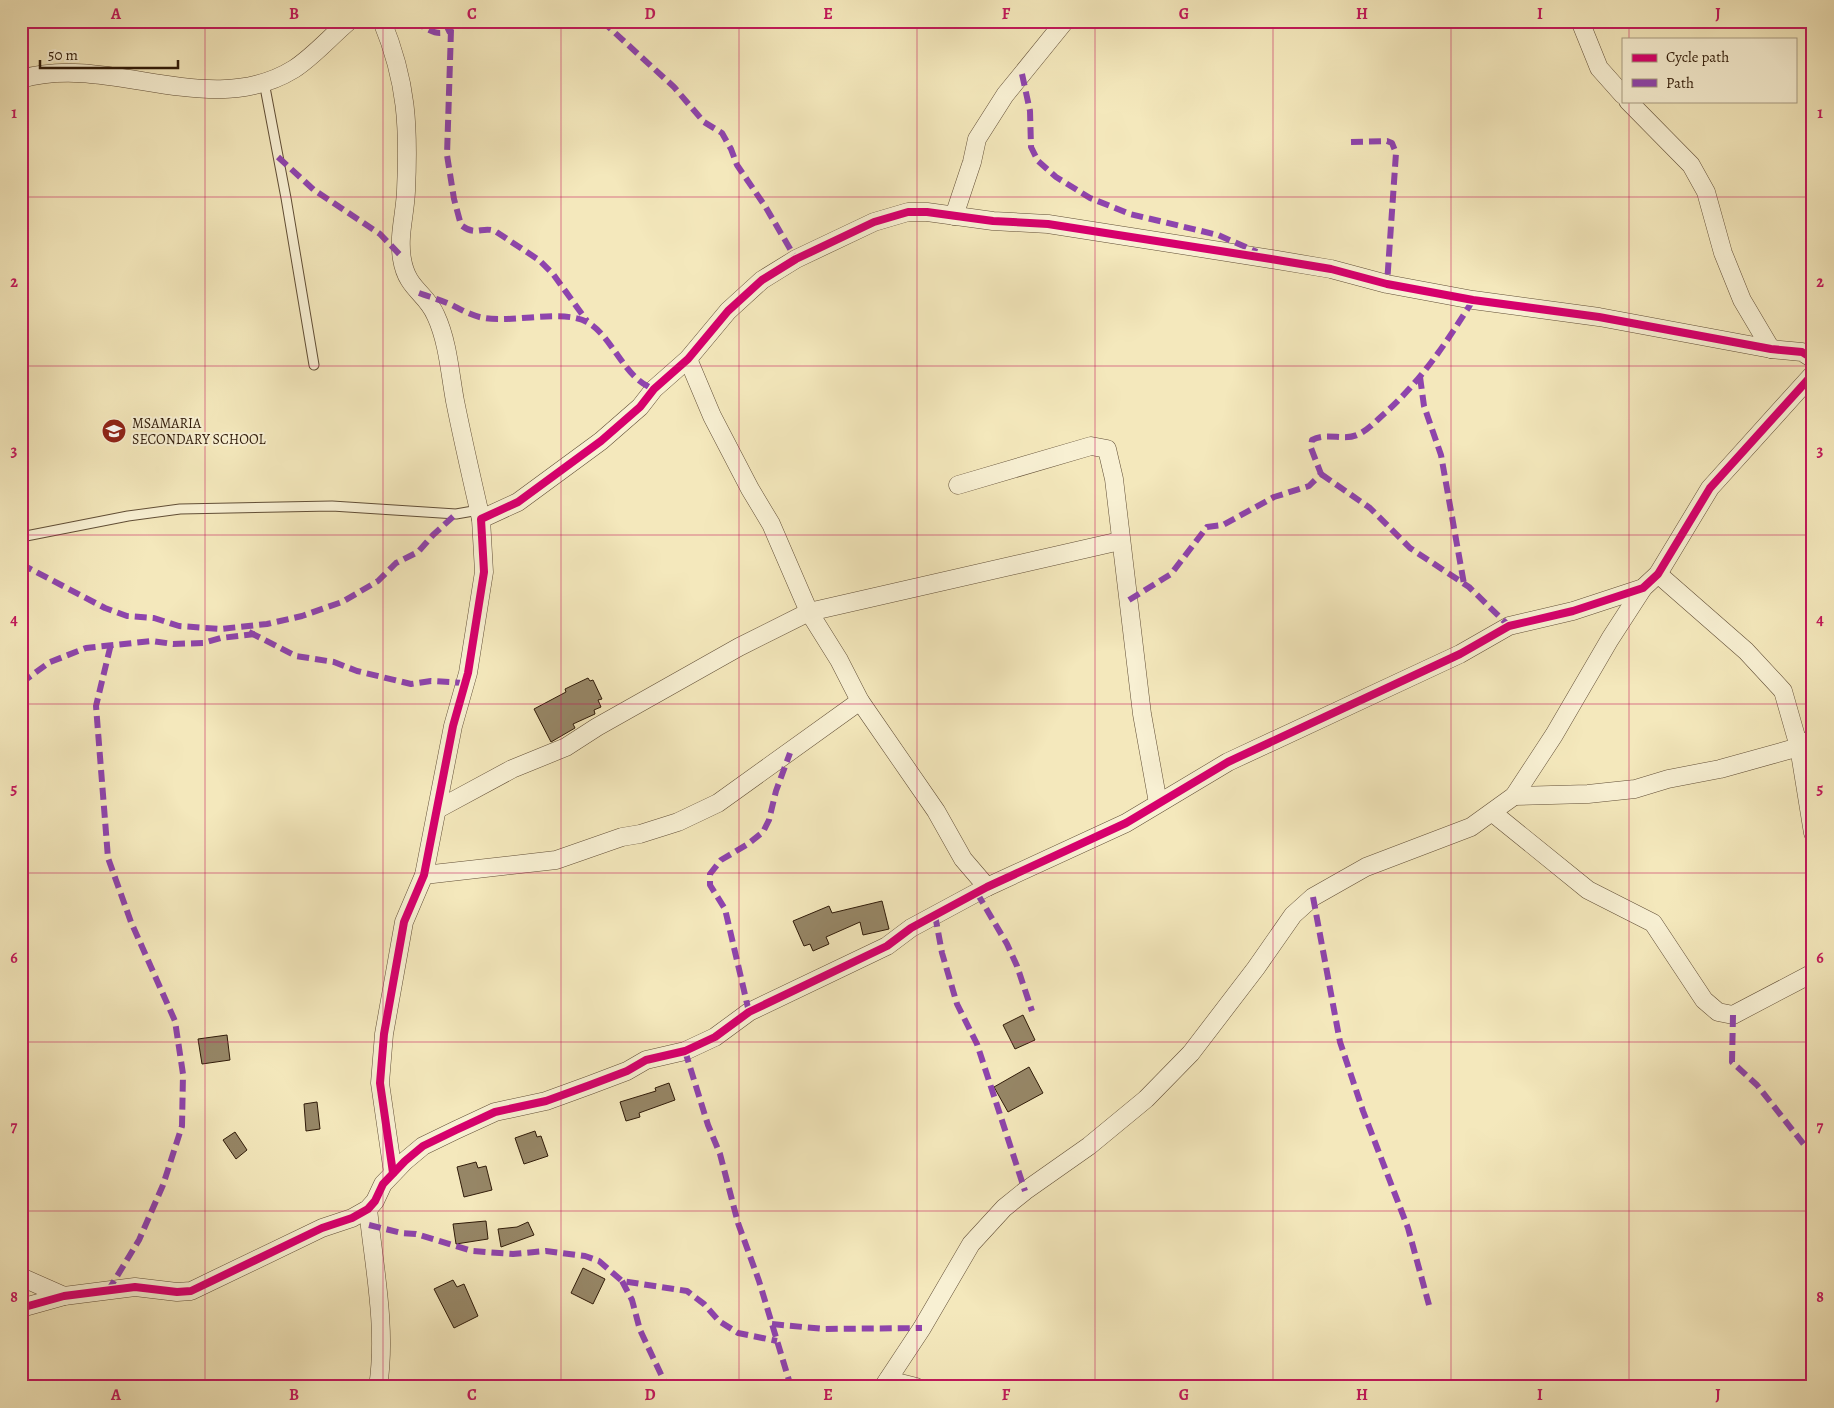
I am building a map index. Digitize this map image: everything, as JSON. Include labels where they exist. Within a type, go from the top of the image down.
[{"type":"street","points":[[21,79],[43,73],[83,72],[176,86],[234,90],[264,82],[294,69],[349,21]]},
{"type":"street","points":[[382,21],[398,64],[408,129],[405,200],[399,240],[402,258],[410,283],[436,315],[480,515],[484,572],[468,673],[454,726],[424,875],[404,922],[384,1034],[380,1083],[394,1173]]},
{"type":"street","points":[[954,216],[972,162],[977,139],[1005,95],[1065,21]]},
{"type":"street","points":[[1580,21],[1599,68],[1622,94]]},
{"type":"street","points":[[1629,102],[1691,165],[1706,192],[1723,253],[1742,300],[1771,349]]},
{"type":"street","points":[[480,515],[518,502],[558,475],[640,407],[654,389],[688,359],[728,311],[762,280],[796,259],[874,222],[908,212],[927,212],[993,221],[1048,224],[1271,258],[1331,269],[1396,286],[1473,300],[1599,317],[1771,349],[1802,352],[1813,359]]},
{"type":"street","points":[[688,359],[712,416],[750,489],[771,524],[808,612],[839,660],[860,701],[936,811],[963,859],[986,887]]},
{"type":"street","points":[[916,1387],[885,1383],[922,1328],[971,1244],[1004,1208],[1090,1146],[1152,1093],[1191,1053],[1256,968],[1292,915],[1313,897],[1366,867],[1471,827],[1493,813],[1514,796],[1554,736],[1605,647],[1643,588],[1658,574],[1710,488],[1813,374]]},
{"type":"street","points":[[958,485],[1092,446],[1107,449],[1110,456],[1142,714],[1158,803]]},
{"type":"street","points":[[438,809],[512,769],[566,746],[722,657],[808,612],[1120,541]]},
{"type":"street","points":[[1658,574],[1746,651],[1783,691],[1806,743],[1813,833]]},
{"type":"street","points":[[21,1308],[64,1296],[135,1287],[177,1292],[191,1291],[322,1228],[352,1218],[368,1210],[375,1201],[383,1184],[423,1146],[495,1112],[546,1101],[627,1071],[646,1060],[686,1051],[715,1037],[750,1012],[887,946],[911,928],[986,887],[1126,823],[1228,762],[1460,654],[1509,626],[1574,611],[1643,588]]},
{"type":"street","points":[[424,875],[556,860],[622,837],[640,834],[678,822],[718,802],[860,701]]},
{"type":"street","points":[[1514,796],[1550,793],[1588,794],[1635,789],[1668,778],[1720,769],[1806,743]]},
{"type":"street","points":[[1493,813],[1588,890],[1653,923],[1704,1000],[1718,1012],[1733,1015],[1813,973]]},
{"type":"street","points":[[368,1210],[378,1299],[380,1364],[378,1387]]},
{"type":"street","points":[[21,1277],[64,1296]]},
{"type":"lane","points":[[264,82],[314,365]]},
{"type":"lane","points":[[21,538],[128,516],[180,509],[332,506],[480,515]]},
{"type":"building","points":[[588,678],[590,681],[593,680],[602,699],[598,700],[601,707],[594,710],[595,714],[573,724],[575,728],[551,742],[534,709],[566,692],[565,689]]},
{"type":"building","points":[[882,901],[889,929],[863,935],[860,922],[826,937],[829,944],[813,951],[810,944],[804,946],[793,921],[829,906],[832,913]]},
{"type":"building","points":[[1023,1015],[1035,1040],[1015,1049],[1003,1025]]},
{"type":"building","points":[[227,1035],[230,1060],[202,1064],[198,1039]]},
{"type":"building","points":[[1029,1067],[1043,1093],[1008,1112],[994,1087]]},
{"type":"building","points":[[669,1083],[675,1100],[639,1113],[640,1117],[626,1121],[620,1102],[656,1091],[655,1088]]},
{"type":"building","points":[[317,1102],[320,1129],[306,1131],[304,1104]]},
{"type":"building","points":[[535,1131],[537,1137],[541,1136],[548,1156],[524,1164],[515,1138]]},
{"type":"building","points":[[235,1132],[247,1150],[236,1159],[223,1140]]},
{"type":"building","points":[[476,1162],[478,1168],[486,1166],[492,1190],[464,1197],[457,1167]]},
{"type":"building","points":[[486,1221],[488,1239],[456,1244],[453,1224]]},
{"type":"building","points":[[528,1222],[534,1235],[501,1247],[498,1229],[517,1227]]},
{"type":"building","points":[[583,1268],[605,1279],[593,1304],[571,1293]]},
{"type":"building","points":[[453,1280],[457,1287],[464,1284],[478,1316],[454,1328],[434,1289]]},
{"type":"marked path","points":[[413,21],[437,33],[446,31],[457,21]]},
{"type":"marked path","points":[[602,21],[674,87],[704,122],[722,133],[737,165],[765,206],[796,259]]},
{"type":"marked path","points":[[451,30],[447,155],[454,199],[461,225],[475,231],[495,231],[539,260],[553,274],[587,321]]},
{"type":"marked path","points":[[1022,74],[1030,111],[1031,147],[1038,161],[1056,177],[1090,198],[1130,214],[1218,235],[1257,252]]},
{"type":"marked path","points":[[1351,142],[1387,141],[1392,143],[1396,153],[1387,284]]},
{"type":"marked path","points":[[278,157],[314,190],[380,234],[402,257]]},
{"type":"marked path","points":[[419,293],[484,318],[509,319],[552,316],[577,318],[587,322],[604,337],[634,376],[654,389]]},
{"type":"marked path","points":[[1129,600],[1171,574],[1207,527],[1223,525],[1274,497],[1309,486],[1321,474],[1311,448],[1312,440],[1323,437],[1352,437],[1372,425],[1422,375],[1473,300]]},
{"type":"marked path","points":[[1420,377],[1424,406],[1441,455],[1464,584]]},
{"type":"marked path","points":[[1321,474],[1370,508],[1410,548],[1469,587],[1509,626]]},
{"type":"marked path","points":[[21,564],[105,608],[127,616],[154,618],[179,626],[220,629],[267,624],[302,616],[342,602],[378,581],[396,563],[418,552],[456,514]]},
{"type":"marked path","points":[[249,632],[296,656],[334,662],[357,671],[411,684],[431,681],[465,683]]},
{"type":"marked path","points":[[21,683],[50,662],[86,648],[152,641],[173,644],[203,643],[221,638],[255,634]]},
{"type":"marked path","points":[[108,1291],[139,1240],[163,1185],[182,1126],[183,1074],[175,1021],[131,922],[108,858],[96,706],[111,644]]},
{"type":"marked path","points":[[749,1012],[725,909],[710,885],[710,874],[721,860],[748,844],[763,832],[769,820],[776,791],[790,753]]},
{"type":"marked path","points":[[977,893],[1007,944],[1017,966],[1032,1011]]},
{"type":"marked path","points":[[1313,897],[1340,1042],[1363,1111],[1408,1228],[1429,1305]]},
{"type":"marked path","points":[[935,915],[942,953],[957,1004],[977,1044],[1025,1191]]},
{"type":"marked path","points":[[1733,1015],[1732,1062],[1757,1085],[1813,1156]]},
{"type":"marked path","points":[[685,1051],[708,1125],[720,1154],[738,1223],[759,1281],[791,1387]]},
{"type":"marked path","points":[[369,1225],[402,1233],[416,1234],[472,1251],[513,1254],[546,1251],[585,1256],[599,1261],[622,1281],[687,1291],[704,1304],[719,1321],[738,1333],[777,1341]]},
{"type":"marked path","points":[[622,1281],[632,1300],[640,1330],[667,1387]]},
{"type":"marked path","points":[[772,1324],[824,1329],[922,1328]]},
{"type":"cycle path","points":[[393,1173],[380,1083],[384,1034],[404,922],[424,875],[453,726],[468,673],[484,572],[481,519],[518,502],[601,441],[640,407],[654,389],[688,359],[728,311],[762,280],[796,259],[874,222],[908,212],[927,212],[993,221],[1048,224],[1271,259],[1331,269],[1387,284],[1473,300],[1599,317],[1771,349],[1802,352],[1813,359]]},
{"type":"cycle path","points":[[21,1308],[64,1296],[135,1287],[177,1292],[191,1291],[322,1228],[352,1218],[368,1209],[375,1201],[383,1184],[405,1161],[423,1146],[456,1130],[495,1112],[546,1101],[627,1071],[646,1060],[685,1051],[715,1037],[749,1012],[887,946],[911,928],[987,887],[1126,823],[1228,762],[1460,654],[1509,626],[1573,611],[1643,588],[1658,574],[1710,488],[1813,374]]},
{"type":"place","name":"MSAMARIA SECONDARY SCHOOL","points":[[114,431]]}]
